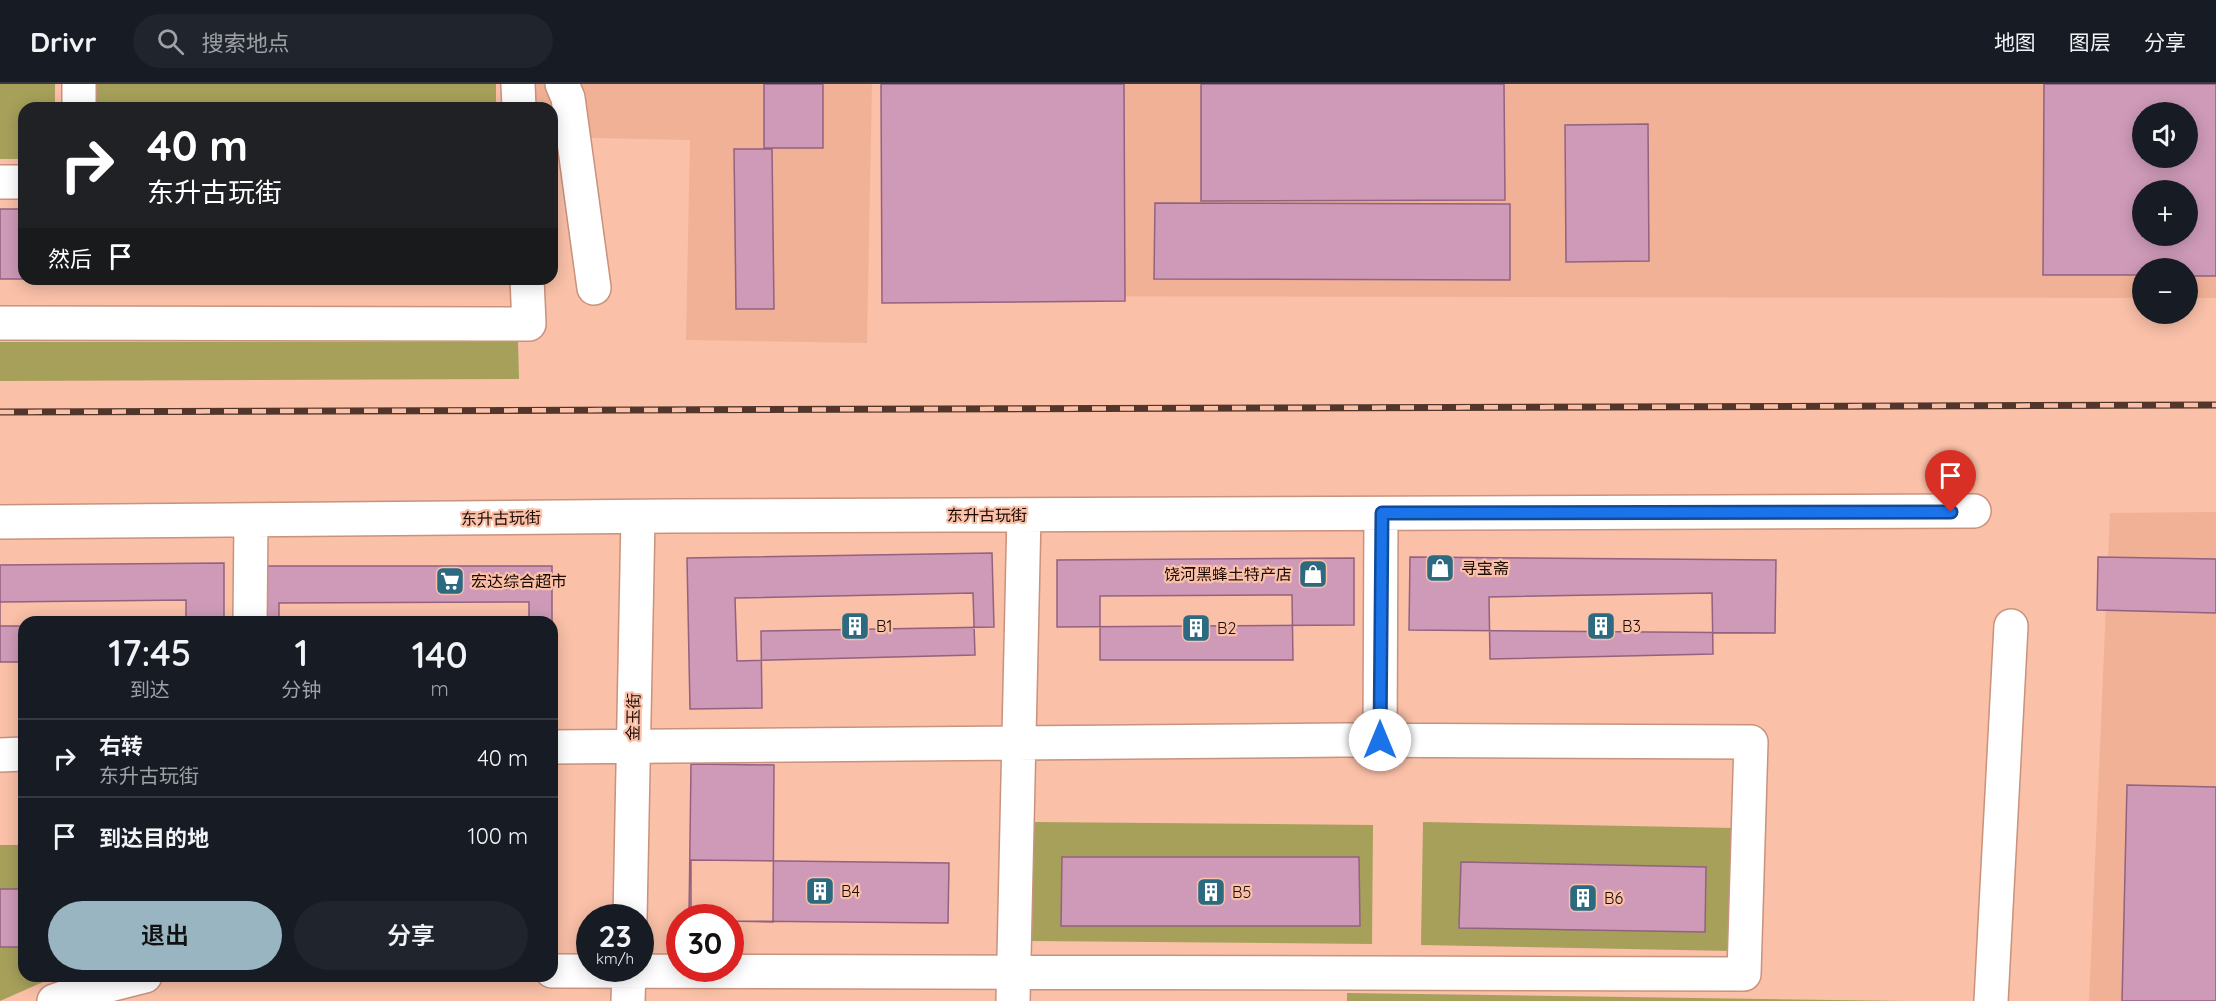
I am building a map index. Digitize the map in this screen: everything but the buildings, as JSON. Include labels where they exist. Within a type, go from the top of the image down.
[{"type":"street","points":[[79,84],[79,102]]},
{"type":"street","points":[[518,84],[519,102]]},
{"type":"street","points":[[562,84],[568,98],[594,288]]},
{"type":"street","points":[[0,182],[18,182]]},
{"type":"street","points":[[0,323],[529,324],[527,285]]},
{"type":"street","name":"东升古玩街","points":[[0,522],[1974,511]]},
{"type":"street","points":[[1380,740],[1382,513]]},
{"type":"street","points":[[1013,986],[1024,515]]},
{"type":"street","name":"金玉街","points":[[630,904],[638,517]]},
{"type":"street","points":[[250,616],[251,521]]},
{"type":"street","points":[[1991,1001],[2011,626]]},
{"type":"street","points":[[558,747],[1380,740],[1751,742],[1744,974],[1326,986],[1013,986],[654,980]]},
{"type":"street","points":[[0,755],[18,754]]},
{"type":"street","points":[[558,972],[576,974]]},
{"type":"street","points":[[54,1001],[121,982]]},
{"type":"shaded area","points":[[0,84],[55,84],[55,102],[18,102],[18,159],[0,159]]},
{"type":"shaded area","points":[[97,84],[496,84],[496,102],[97,102]]},
{"type":"shaded area","points":[[509,84],[872,84],[867,343],[686,340],[690,140],[558,137],[558,102],[508,102]]},
{"type":"shaded area","points":[[899,84],[2216,84],[2216,298],[2198,298],[2198,258],[2132,258],[2132,298],[898,296]]},
{"type":"shaded area","points":[[0,342],[518,342],[519,379],[0,381]]},
{"type":"shaded area","points":[[2216,512],[2216,1001],[2089,1001],[2110,513]]},
{"type":"shaded area","points":[[1033,822],[1373,825],[1372,944],[1032,941]]},
{"type":"shaded area","points":[[1423,822],[1735,828],[1733,951],[1421,945]]},
{"type":"shaded area","points":[[0,845],[18,845],[18,982],[43,982],[0,1001]]},
{"type":"shaded area","points":[[1347,993],[1904,1001],[1347,1001]]},
{"type":"railway","points":[[0,412],[2216,405]]},
{"type":"place","name":"寻宝斋","points":[[1440,568]]},
{"type":"place","name":"饶河黑蜂土特产店","points":[[1313,574]]},
{"type":"place","name":"宏达综合超市","points":[[450,581]]},
{"type":"place","name":"B1","points":[[855,626]]},
{"type":"place","name":"B3","points":[[1601,626]]},
{"type":"place","name":"B2","points":[[1196,628]]},
{"type":"place","name":"B4","points":[[820,891]]},
{"type":"place","name":"B5","points":[[1211,892]]},
{"type":"place","name":"B6","points":[[1583,898]]},
{"type":"route","points":[[1380,740],[1382,513],[1951,512]]}]
